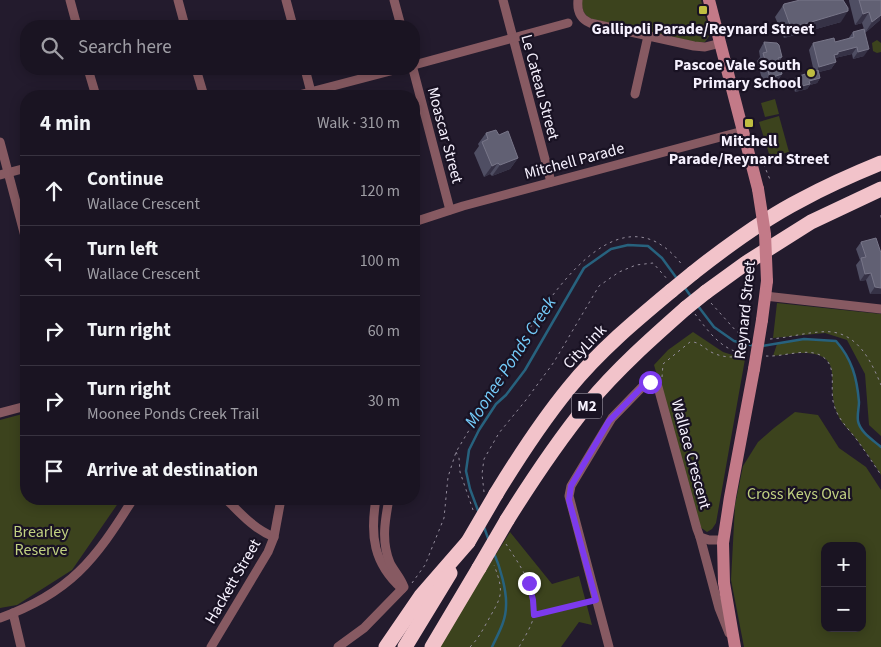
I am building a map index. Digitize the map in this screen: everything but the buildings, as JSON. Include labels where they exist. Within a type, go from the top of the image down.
[{"type":"highway","name":"CityLink","points":[[405,647],[468,542],[491,496],[569,388],[601,353],[670,286],[693,273],[728,245],[800,200],[881,163]]},
{"type":"highway","name":"M2","points":[[432,647],[507,520],[560,439],[589,403],[648,342],[689,310],[706,292],[746,263],[811,222],[881,189]]},
{"type":"highway","points":[[386,647],[421,596],[468,542]]},
{"type":"street","points":[[70,0],[75,20]]},
{"type":"street","points":[[178,0],[183,20]]},
{"type":"street","points":[[286,0],[291,20]]},
{"type":"street","points":[[394,0],[399,20]]},
{"type":"street","name":"Le Cateau Street","points":[[503,0],[551,182]]},
{"type":"street","points":[[578,0],[578,10],[581,17],[590,22],[700,47],[721,43]]},
{"type":"street","name":"Reynard Street","points":[[709,0],[758,189],[765,234],[767,281],[754,369],[730,497],[724,540],[723,568],[735,647]]},
{"type":"street","points":[[420,63],[568,23]]},
{"type":"street","points":[[635,94],[648,36]]},
{"type":"street","points":[[90,75],[94,90]]},
{"type":"street","points":[[198,75],[202,90]]},
{"type":"street","points":[[306,75],[310,90]]},
{"type":"street","points":[[325,90],[377,75]]},
{"type":"street","name":"Moascar Street","points":[[415,75],[419,90]]},
{"type":"street","name":"Moascar Street","points":[[420,96],[450,210]]},
{"type":"street","name":"Mitchell Parade","points":[[420,220],[551,182],[743,131]]},
{"type":"street","points":[[0,142],[4,174],[20,222]]},
{"type":"street","points":[[4,174],[20,170]]},
{"type":"street","points":[[765,296],[881,309]]},
{"type":"street","name":"Wallace Crescent","points":[[609,647],[569,500],[571,486],[612,418],[645,384],[655,382],[658,387],[719,608],[735,647]]},
{"type":"street","points":[[0,413],[20,408]]},
{"type":"street","points":[[0,618],[44,598],[79,572],[103,546],[129,505]]},
{"type":"street","points":[[232,505],[252,524],[274,537]]},
{"type":"street","name":"Hackett Street","points":[[211,647],[268,552],[274,537],[280,505]]},
{"type":"street","points":[[375,505],[373,531],[376,551],[383,566],[403,588]]},
{"type":"street","points":[[388,505],[384,528],[386,547],[391,564],[403,588]]},
{"type":"street","points":[[700,537],[709,540],[724,540]]},
{"type":"street","points":[[338,647],[364,628],[403,588]]},
{"type":"street","points":[[13,613],[21,647]]},
{"type":"path","points":[[762,165],[764,165],[771,182]]},
{"type":"path","points":[[491,496],[483,490],[482,474],[484,459],[499,433],[554,362],[599,286],[619,272],[636,266],[653,264],[670,286]]},
{"type":"path","points":[[655,382],[663,376],[664,364],[690,342],[695,342],[711,352],[727,357],[750,354],[738,352],[719,343],[689,310]]},
{"type":"path","points":[[765,356],[804,353],[818,354],[828,360],[832,370],[833,400],[838,416],[856,438],[881,475]]},
{"type":"path","points":[[502,538],[529,583],[533,600],[534,615],[519,647]]},
{"type":"path","points":[[534,615],[596,600]]},
{"type":"green space","points":[[581,0],[701,0],[710,35],[705,42],[700,43],[595,20],[584,13]]},
{"type":"green space","points":[[877,40],[881,43],[881,52],[877,53],[873,51],[872,43]]},
{"type":"green space","points":[[775,99],[779,114],[765,117],[761,103]]},
{"type":"green space","points":[[779,116],[789,152],[770,157],[759,122]]},
{"type":"green space","points":[[777,303],[881,314],[881,436],[869,425],[865,374],[847,340],[825,333],[773,338]]},
{"type":"green space","points":[[693,332],[723,352],[745,359],[716,523],[707,532],[700,527],[654,365],[668,350]]},
{"type":"green space","points":[[804,339],[836,341],[850,362],[857,385],[859,425],[867,436],[881,447],[881,475],[839,418],[833,399],[830,364],[825,358],[809,353],[773,356],[777,344]]},
{"type":"green space","name":"Cross Keys Oval","points":[[795,412],[818,415],[839,448],[866,467],[881,490],[881,647],[744,647],[731,580],[735,505],[743,466],[758,442]]},
{"type":"green space","name":"Brearley Reserve","points":[[20,415],[20,505],[117,505],[72,570],[17,605],[0,608],[0,420]]},
{"type":"green space","points":[[510,532],[552,584],[579,576],[592,625],[579,622],[561,647],[438,647]]},
{"type":"waterway","name":"Moonee Ponds Creek","points":[[479,513],[470,489],[466,471],[469,450],[496,404],[506,395],[525,370],[584,268],[611,249],[628,245],[648,246],[662,258],[678,280]]},
{"type":"waterway","name":"Moonee Ponds Creek","points":[[685,288],[692,298]]},
{"type":"waterway","name":"Moonee Ponds Creek","points":[[698,306],[714,327],[734,341],[755,346]]},
{"type":"waterway","name":"Moonee Ponds Creek","points":[[762,346],[804,339],[836,341],[850,362],[855,377],[859,402],[859,425],[867,436],[881,447]]},
{"type":"waterway","name":"Moonee Ponds Creek","points":[[484,527],[489,541]]},
{"type":"waterway","name":"Moonee Ponds Creek","points":[[492,647],[506,612],[503,579],[494,553]]},
{"type":"place","name":"Gallipoli Parade/Reynard Street","points":[[703,10]]},
{"type":"place","name":"Pascoe Vale South Primary School","points":[[811,73]]},
{"type":"place","name":"Mitchell Parade/Reynard Street","points":[[749,123]]},
{"type":"route","points":[[529,583],[534,615],[596,600],[569,500],[571,486],[612,418],[645,384],[650,382]]}]
